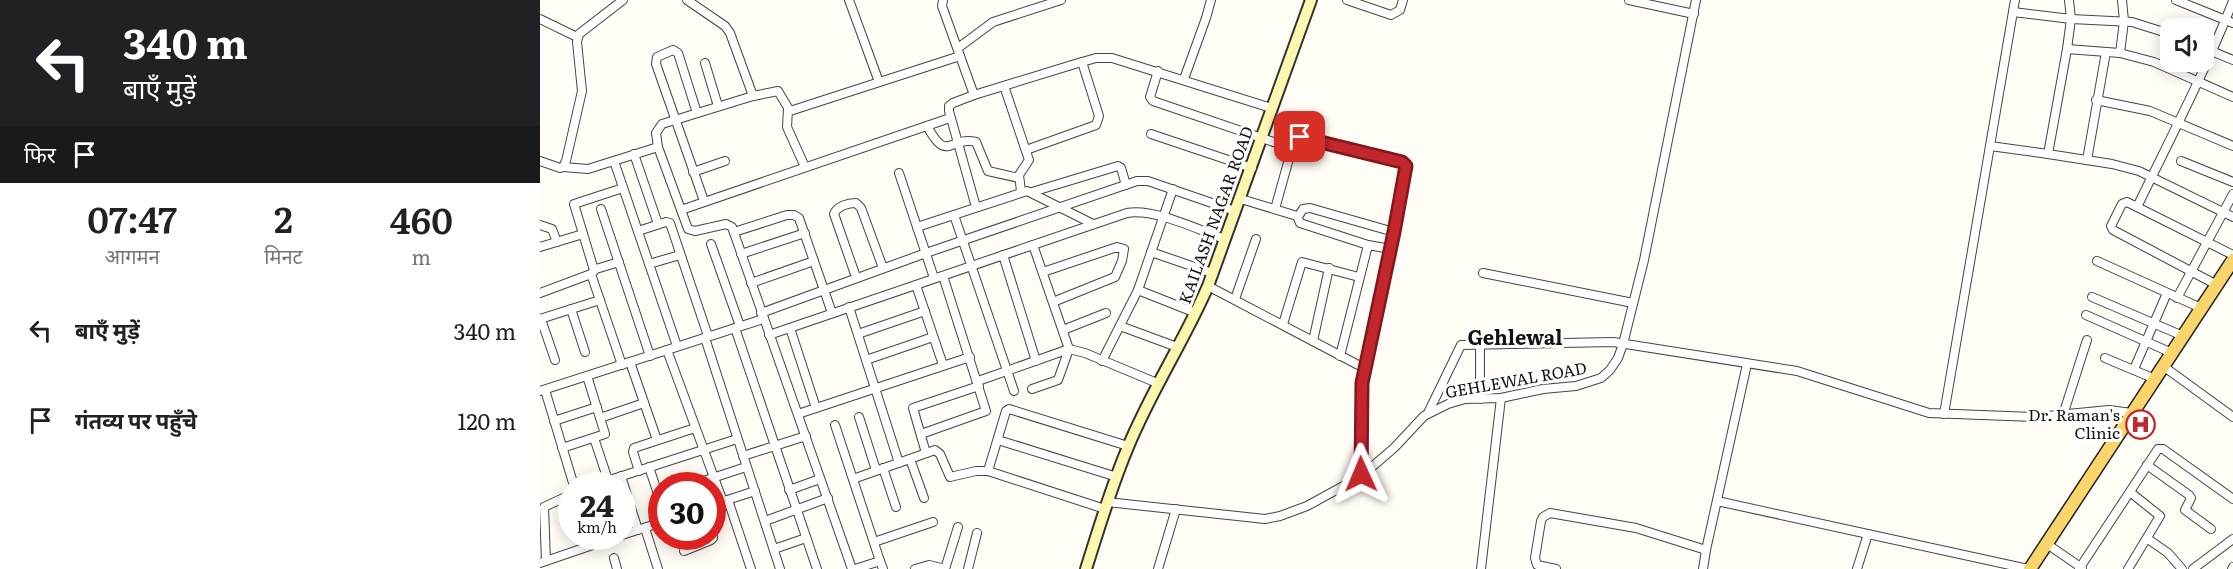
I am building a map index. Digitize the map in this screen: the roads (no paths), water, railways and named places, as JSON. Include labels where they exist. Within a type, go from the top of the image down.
[{"type":"main road","points":[[2135,414],[2155,379],[2165,368],[2172,353],[2233,260]]},
{"type":"main road","points":[[2036,569],[2165,368],[2233,270]]},
{"type":"main road","points":[[2029,569],[2049,546]]},
{"type":"street","points":[[563,167],[567,160],[582,91],[577,37],[581,31],[623,0]]},
{"type":"street","points":[[689,2],[701,0]]},
{"type":"street","points":[[849,0],[879,82]]},
{"type":"street","points":[[943,0],[942,6],[974,95]]},
{"type":"street","points":[[788,109],[790,111],[798,109],[959,52],[993,22],[1061,0]]},
{"type":"street","points":[[1184,79],[1211,0]]},
{"type":"street","name":"KAILASH NAGAR ROAD","points":[[1086,569],[1128,446],[1157,383],[1196,313],[1208,286],[1311,0]]},
{"type":"street","points":[[1347,0],[1359,2],[1391,15],[1400,10],[1403,0]]},
{"type":"street","points":[[1629,0],[1694,14]]},
{"type":"street","name":"GEHLEWAL ROAD","points":[[988,471],[1106,505],[1176,509],[1265,519],[1280,516],[1323,499],[1361,474],[1394,448],[1427,414],[1456,401],[1501,398],[1543,389],[1576,386],[1601,378],[1618,358],[1623,344],[1644,260],[1696,0]]},
{"type":"street","points":[[1944,414],[2015,0]]},
{"type":"street","points":[[2048,154],[2067,49],[2071,19],[2069,0]]},
{"type":"street","points":[[2120,53],[2124,21],[2122,0]]},
{"type":"street","points":[[2176,0],[2229,22]]},
{"type":"street","points":[[689,2],[725,26],[730,33],[753,96]]},
{"type":"street","points":[[2214,49],[2229,22],[2233,2]]},
{"type":"street","points":[[2013,12],[2071,19],[2124,21],[2140,23],[2160,30]]},
{"type":"street","points":[[540,19],[577,37]]},
{"type":"street","points":[[2067,49],[2120,53],[2154,62],[2233,97]]},
{"type":"street","points":[[697,113],[678,53],[669,51],[657,57],[655,61],[704,201]]},
{"type":"street","points":[[2214,51],[2233,60]]},
{"type":"street","points":[[2087,160],[2106,52]]},
{"type":"street","points":[[976,207],[950,118],[950,106],[953,103],[974,95],[1096,58],[1112,58],[1271,108]]},
{"type":"street","points":[[1026,150],[1096,125],[1099,116],[1082,62]]},
{"type":"street","points":[[705,63],[718,106]]},
{"type":"street","points":[[1158,71],[1150,97],[1153,101],[1292,148]]},
{"type":"street","points":[[2137,207],[2203,72]]},
{"type":"street","points":[[1004,86],[1026,150],[1028,163],[1020,172],[1021,191]]},
{"type":"street","points":[[805,167],[787,127],[788,109],[781,92],[778,91],[753,96],[675,120],[659,127],[656,133],[658,147],[686,225],[691,231],[731,225],[853,569],[882,565],[835,425]]},
{"type":"street","points":[[2096,100],[2140,108],[2180,122],[2233,146]]},
{"type":"street","points":[[681,210],[950,118]]},
{"type":"street","points":[[927,126],[938,144],[945,146],[969,141],[976,142],[988,171],[1019,178]]},
{"type":"street","points":[[1151,134],[1252,168]]},
{"type":"street","points":[[1275,209],[1292,148],[1300,137],[1405,164],[1391,249],[1364,369],[1360,403],[1361,474]]},
{"type":"street","points":[[1990,146],[2128,167],[2233,217]]},
{"type":"street","points":[[540,161],[556,168],[583,170],[658,147]]},
{"type":"street","points":[[634,154],[658,224]]},
{"type":"street","points":[[614,161],[677,346]]},
{"type":"street","points":[[693,172],[725,161]]},
{"type":"street","points":[[2181,161],[2233,182]]},
{"type":"street","points":[[917,227],[1021,191],[1032,192],[1118,166],[1121,168],[1126,185]]},
{"type":"street","points":[[898,173],[926,253],[939,277],[970,357],[986,411],[921,434]]},
{"type":"street","points":[[570,472],[542,391],[737,327],[855,277],[1126,185],[1143,181],[1235,211]]},
{"type":"street","points":[[623,188],[574,204],[600,300],[657,440]]},
{"type":"street","points":[[1102,361],[1138,290],[1173,189]]},
{"type":"street","points":[[1032,192],[1093,224]]},
{"type":"street","points":[[2177,298],[2233,194]]},
{"type":"street","points":[[1240,199],[1298,217],[1302,225],[1391,249]]},
{"type":"street","points":[[855,277],[834,214],[839,207],[856,202],[861,208],[883,268]]},
{"type":"street","points":[[2217,285],[2111,228],[2123,203],[2127,202],[2233,255]]},
{"type":"street","points":[[1298,217],[1303,210],[1310,208],[1394,232]]},
{"type":"street","points":[[601,209],[650,356]]},
{"type":"street","points":[[769,335],[1093,224],[1136,212],[1162,218],[1225,239]]},
{"type":"street","points":[[734,232],[786,215],[799,218],[832,313]]},
{"type":"street","points":[[954,215],[1014,392]]},
{"type":"street","points":[[638,231],[658,224],[670,223],[780,569]]},
{"type":"street","points":[[540,225],[552,229],[556,242]]},
{"type":"street","points":[[741,254],[805,233]]},
{"type":"street","points":[[540,247],[583,234]]},
{"type":"street","points":[[1235,299],[1256,239]]},
{"type":"street","points":[[711,244],[774,446],[817,569]]},
{"type":"street","points":[[1340,356],[1368,244]]},
{"type":"street","points":[[1032,389],[1058,381],[1069,349],[1033,245]]},
{"type":"street","points":[[1043,272],[1117,247],[1124,249],[1115,277],[1053,302]]},
{"type":"street","points":[[1151,252],[1212,273]]},
{"type":"street","points":[[649,264],[680,255]]},
{"type":"street","points":[[1003,255],[1036,361]]},
{"type":"street","points":[[751,284],[814,261]]},
{"type":"street","points":[[2097,261],[2201,308]]},
{"type":"street","points":[[540,293],[619,262]]},
{"type":"street","points":[[1283,324],[1300,264],[1305,262],[1359,277]]},
{"type":"street","points":[[1313,341],[1329,268]]},
{"type":"street","points":[[1484,273],[1633,303]]},
{"type":"street","points":[[916,285],[943,365]]},
{"type":"street","points":[[1208,286],[1364,369]]},
{"type":"street","points":[[1138,290],[1196,313]]},
{"type":"street","points":[[2134,369],[2167,293]]},
{"type":"street","points":[[2092,297],[2183,336]]},
{"type":"street","points":[[555,360],[541,319],[600,300]]},
{"type":"street","points":[[849,307],[899,463]]},
{"type":"street","points":[[571,309],[585,352]]},
{"type":"street","points":[[858,334],[925,311]]},
{"type":"street","points":[[1063,330],[1106,314]]},
{"type":"street","points":[[2086,315],[2172,353]]},
{"type":"street","points":[[1120,326],[1177,347]]},
{"type":"street","points":[[790,328],[816,408]]},
{"type":"street","points":[[866,360],[933,337]]},
{"type":"street","points":[[2063,415],[2087,340]]},
{"type":"street","points":[[1427,414],[1458,350],[1465,344],[1597,341],[1797,370],[1929,413],[2037,417],[2109,410],[2135,414]]},
{"type":"street","points":[[1480,343],[1480,399]]},
{"type":"street","points":[[926,453],[912,410],[915,406],[1069,349],[1157,383]]},
{"type":"street","points":[[667,350],[712,472]]},
{"type":"street","points":[[798,414],[970,357]]},
{"type":"street","points":[[2105,357],[2155,379]]},
{"type":"street","points":[[1703,569],[1747,364]]},
{"type":"street","points":[[2165,368],[2232,412]]},
{"type":"street","points":[[562,448],[605,434],[587,376]]},
{"type":"street","points":[[1481,569],[1501,398]]},
{"type":"street","points":[[600,418],[644,404]]},
{"type":"street","points":[[554,421],[597,407]]},
{"type":"street","points":[[853,479],[926,453],[938,451],[950,477],[976,471],[988,471],[1006,411],[1009,409],[1128,446]]},
{"type":"street","points":[[859,417],[896,507]]},
{"type":"street","points":[[639,471],[633,450],[695,428]]},
{"type":"street","points":[[743,456],[806,436]]},
{"type":"street","points":[[594,438],[605,472]]},
{"type":"street","points":[[635,472],[737,439]]},
{"type":"street","points":[[998,440],[1117,477]]},
{"type":"street","points":[[2049,546],[2081,568],[2157,450],[2163,448],[2233,499]]},
{"type":"street","points":[[910,459],[924,498]]},
{"type":"street","points":[[2147,465],[2189,495],[2191,498],[2185,510],[2211,529]]},
{"type":"street","points":[[649,467],[651,472]]},
{"type":"street","points":[[726,473],[746,467]]},
{"type":"street","points":[[789,490],[820,479]]},
{"type":"street","points":[[751,569],[726,501],[755,492]]},
{"type":"street","points":[[2128,569],[2160,516],[2130,492]]},
{"type":"street","points":[[765,521],[828,498]]},
{"type":"street","points":[[558,501],[544,507],[543,562],[579,550]]},
{"type":"street","points":[[1717,501],[2029,569]]},
{"type":"street","points":[[1158,569],[1176,509]]},
{"type":"street","points":[[1556,569],[1537,565],[1535,558],[1541,521],[1550,513],[1636,528],[1706,550]]},
{"type":"street","points":[[636,514],[657,567],[646,569]]},
{"type":"street","points":[[874,542],[933,522]]},
{"type":"street","points":[[636,531],[648,527]]},
{"type":"street","points":[[915,569],[929,565],[945,569],[958,527]]},
{"type":"street","points":[[968,569],[977,533]]},
{"type":"street","points":[[1857,569],[1868,534]]},
{"type":"street","points":[[774,549],[806,538]]},
{"type":"street","points":[[2148,539],[2168,553],[2182,569]]},
{"type":"street","points":[[2193,569],[2233,539]]},
{"type":"street","points":[[614,558],[617,569]]},
{"type":"place","name":"Dr. Raman's Clinic","points":[[2141,424]]},
{"type":"district","name":"Gehlewal","points":[[1515,338]]}]
